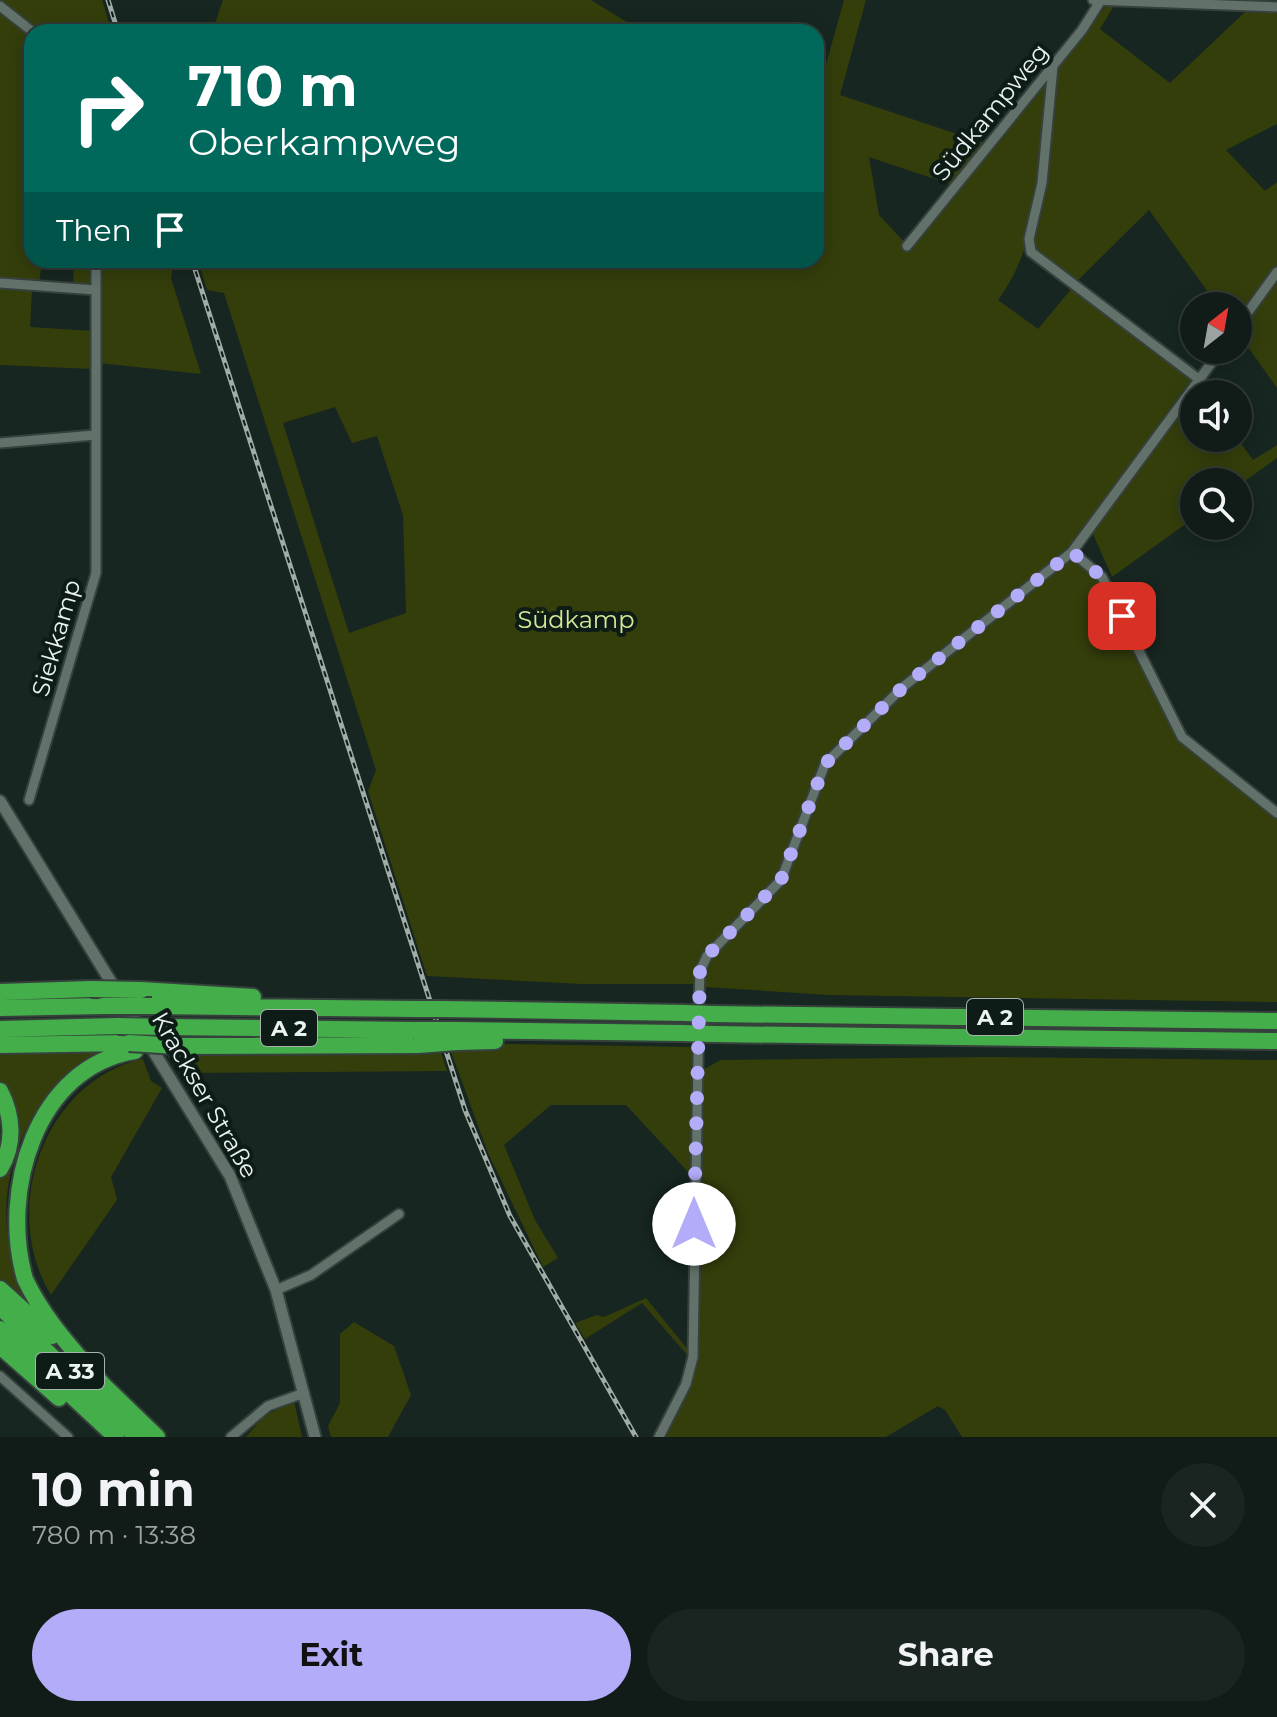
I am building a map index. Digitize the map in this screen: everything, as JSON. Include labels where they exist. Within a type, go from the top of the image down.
[{"type":"highway","points":[[0,989],[141,990],[340,1000],[357,1008]]},
{"type":"highway","name":"A 2","points":[[0,1008],[357,1008],[1277,1021]]},
{"type":"highway","name":"A 2","points":[[0,1029],[118,1026],[416,1037],[572,1032],[1277,1041]]},
{"type":"highway","points":[[0,1045],[132,1047],[416,1037]]},
{"type":"highway","points":[[105,1387],[54,1326],[24,1276],[12,1229],[12,1195],[26,1141],[49,1103],[83,1073],[132,1047]]},
{"type":"highway","points":[[0,1091],[11,1127],[8,1150],[0,1169]]},
{"type":"highway","points":[[0,1289],[157,1437]]},
{"type":"highway","name":"A 33","points":[[0,1307],[137,1437]]},
{"type":"highway","name":"A 33","points":[[0,1329],[116,1437]]},
{"type":"highway","points":[[0,1346],[105,1437]]},
{"type":"street","points":[[1098,0],[1277,7]]},
{"type":"street","name":"Südkampweg","points":[[907,246],[1053,66],[1098,0]]},
{"type":"street","points":[[0,6],[24,25]]},
{"type":"street","points":[[1053,66],[1042,183],[1029,239],[1031,252],[1200,380],[1211,364]]},
{"type":"street","name":"Siekkamp","points":[[29,800],[96,573],[96,268]]},
{"type":"street","points":[[1252,307],[1277,272]]},
{"type":"street","points":[[0,283],[96,290]]},
{"type":"street","points":[[659,1437],[686,1384],[693,1357],[700,971],[707,956],[781,880],[825,764],[903,687],[1072,552],[1180,407]]},
{"type":"street","points":[[0,443],[95,435]]},
{"type":"street","points":[[1072,552],[1102,577],[1182,737],[1277,813]]},
{"type":"street","name":"Krackser Straße","points":[[0,801],[200,1123],[251,1221],[276,1290],[315,1437]]},
{"type":"street","points":[[276,1290],[311,1275],[399,1214]]},
{"type":"street","points":[[0,1376],[68,1437]]},
{"type":"street","points":[[231,1437],[268,1406],[304,1393]]},
{"type":"green space","points":[[0,0],[102,0],[110,24],[24,24],[24,268],[41,268],[39,284],[0,280]]},
{"type":"green space","points":[[223,0],[591,0],[630,24],[215,24]]},
{"type":"green space","name":"Südkamp","points":[[844,0],[866,0],[840,95],[987,144],[953,185],[869,157],[879,215],[906,244],[1048,80],[1038,194],[1032,223],[1013,276],[998,300],[1038,329],[1072,288],[1198,378],[1180,380],[1180,402],[1064,556],[899,684],[822,762],[778,877],[703,954],[694,984],[582,984],[427,976],[368,791],[376,770],[224,293],[207,290],[200,268],[824,268],[824,71]],"holes":[[[335,407],[352,443],[377,436],[403,515],[406,613],[349,633],[283,423]]]},
{"type":"green space","points":[[1106,6],[1114,6],[1100,29],[1170,83],[1245,12],[1277,13],[1277,124],[1226,150],[1265,191],[1277,182],[1277,265],[1252,302],[1252,292],[1208,292],[1149,210],[1074,284],[1032,254],[1042,205],[1058,66]]},
{"type":"green space","points":[[74,268],[93,268],[93,287],[73,286]]},
{"type":"green space","points":[[99,268],[173,268],[171,278],[201,374],[99,363]]},
{"type":"green space","points":[[1277,278],[1277,388],[1252,353],[1252,313]]},
{"type":"green space","points":[[0,286],[32,289],[30,327],[93,331],[93,369],[0,365]]},
{"type":"green space","points":[[1180,413],[1180,452],[1247,452],[1253,460],[1277,445],[1277,458],[1252,476],[1252,468],[1180,468],[1180,528],[1112,577],[1093,534],[1105,512]]},
{"type":"green space","points":[[1070,560],[1098,577],[1178,740],[1277,818],[1277,1002],[830,995],[704,987],[710,961],[783,882],[828,766],[902,692]]},
{"type":"green space","points":[[507,1044],[695,1047],[691,1068],[691,1175],[626,1105],[551,1105],[504,1145],[535,1220],[558,1258],[543,1267],[488,1153],[450,1049]]},
{"type":"green space","points":[[121,1048],[73,1074],[52,1092],[27,1126],[12,1166],[6,1208],[8,1240],[21,1281],[35,1311],[0,1281],[0,1178],[5,1171],[10,1097],[0,1082],[0,1053]]},
{"type":"green space","points":[[440,1049],[447,1071],[190,1073],[174,1066],[168,1056]]},
{"type":"green space","points":[[986,1057],[1277,1060],[1277,1437],[962,1437],[945,1410],[938,1406],[886,1437],[666,1437],[698,1362],[704,1069],[721,1060]]},
{"type":"green space","points":[[143,1059],[151,1081],[162,1088],[111,1177],[117,1200],[51,1295],[36,1262],[30,1226],[31,1190],[40,1154],[56,1121],[79,1093],[108,1072]]},
{"type":"green space","points":[[646,1298],[689,1351],[689,1357],[642,1303],[585,1339],[575,1323],[597,1315],[604,1317]]},
{"type":"green space","points":[[354,1322],[394,1346],[411,1395],[388,1437],[331,1437],[328,1426],[340,1403],[340,1334]]},
{"type":"green space","points":[[294,1401],[302,1437],[246,1437],[264,1416]]},
{"type":"railway","points":[[108,0],[116,24]]},
{"type":"railway","points":[[195,268],[465,1110],[510,1216],[636,1437]]},
{"type":"route","points":[[694,1224],[700,971],[707,956],[781,880],[825,764],[903,687],[1072,552],[1102,577],[1122,616]]}]
